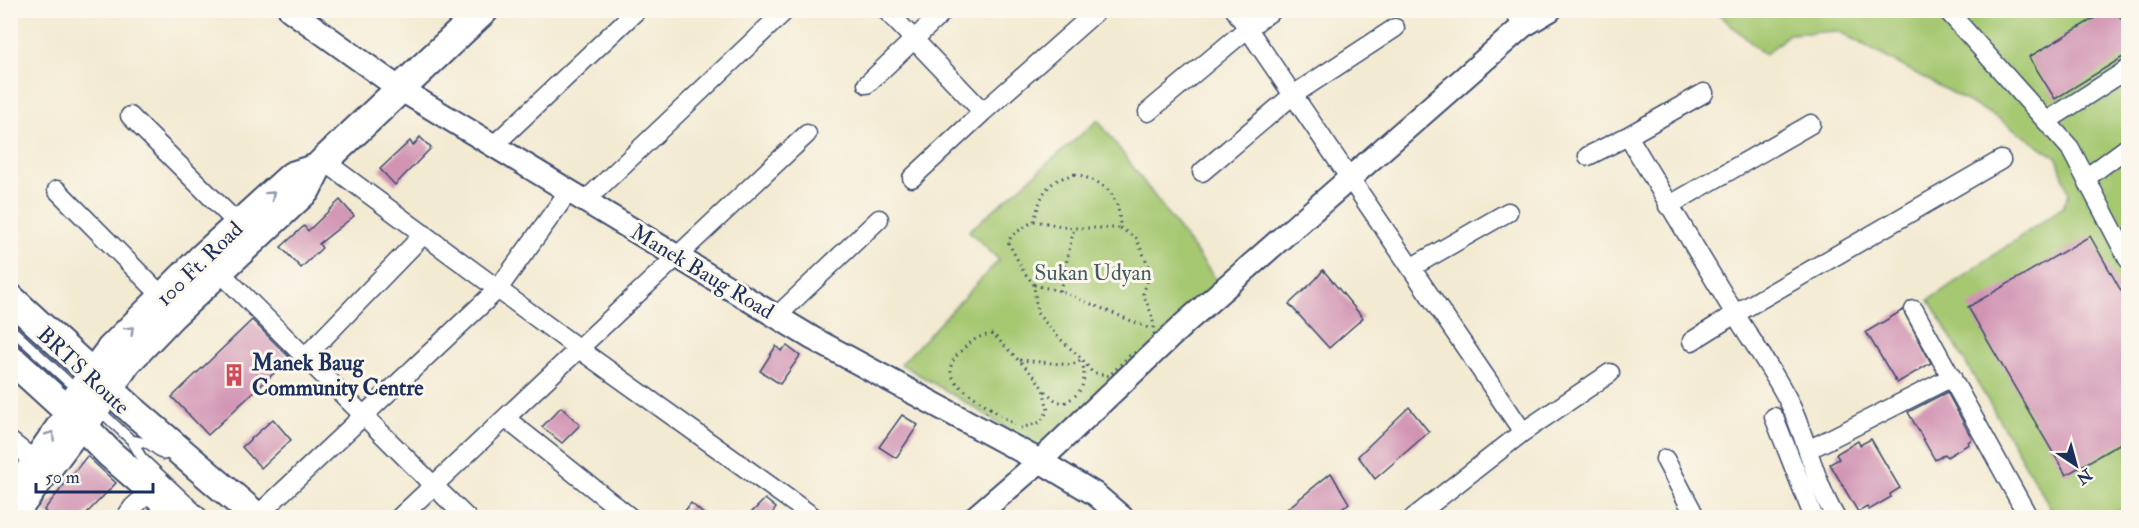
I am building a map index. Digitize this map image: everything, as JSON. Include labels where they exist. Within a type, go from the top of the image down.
[{"type":"main road","name":"100 Ft. Road","points":[[88,400],[219,271],[306,190],[321,164],[484,10]]},
{"type":"main road","name":"100 Ft. Road","points":[[88,400],[111,349],[292,176],[321,164]]},
{"type":"main road","points":[[10,298],[88,400],[110,454],[184,518]]},
{"type":"main road","points":[[10,358],[88,400],[258,517]]},
{"type":"street","name":"Manek Baug Road","points":[[290,10],[400,89],[812,338],[1040,461],[1095,494],[1123,518]]},
{"type":"street","points":[[494,145],[638,10]]},
{"type":"street","points":[[258,517],[498,289],[577,196],[786,10]]},
{"type":"street","points":[[886,10],[982,112]]},
{"type":"street","points":[[867,84],[945,10]]},
{"type":"street","points":[[912,178],[982,112],[1098,10]]},
{"type":"street","points":[[1235,10],[1412,267],[1522,432]]},
{"type":"street","points":[[1148,112],[1272,10]]},
{"type":"street","points":[[974,518],[1040,461],[1185,323],[1351,178],[1519,18],[1550,10]]},
{"type":"street","points":[[1947,10],[2070,148],[2128,259]]},
{"type":"street","points":[[1202,172],[1293,95],[1395,28]]},
{"type":"street","points":[[2047,122],[2128,69]]},
{"type":"street","points":[[1588,156],[1704,93]]},
{"type":"street","points":[[130,116],[239,225]]},
{"type":"street","points":[[1668,206],[1811,124]]},
{"type":"street","points":[[399,518],[807,134]]},
{"type":"street","points":[[1628,136],[1668,206],[1789,402],[1826,502],[1836,518]]},
{"type":"street","points":[[2086,178],[2128,147]]},
{"type":"street","points":[[1692,341],[2001,160]]},
{"type":"street","points":[[321,164],[424,234],[579,349],[815,518]]},
{"type":"street","points":[[57,190],[163,297]]},
{"type":"street","points":[[1412,267],[1508,212]]},
{"type":"street","points":[[777,315],[879,219]]},
{"type":"street","points":[[305,357],[424,234]]},
{"type":"street","points":[[219,271],[467,518]]},
{"type":"street","points":[[1914,310],[2029,518]]},
{"type":"street","points":[[1413,518],[1522,432],[1610,373]]},
{"type":"street","points":[[1818,445],[1952,377]]},
{"type":"street","name":"100 Ft. Road","points":[[10,494],[34,460],[88,400]]},
{"type":"street","name":"100 Ft. Road","points":[[14,518],[88,400]]},
{"type":"street","points":[[1774,417],[1814,518]]},
{"type":"street","points":[[505,418],[631,518]]},
{"type":"street","points":[[10,441],[34,460]]},
{"type":"street","points":[[1665,459],[1696,518]]},
{"type":"street","points":[[125,518],[133,507],[153,490]]},
{"type":"lane","name":"BRTS Route","points":[[10,328],[131,440],[142,458],[206,518]]},
{"type":"lane","name":"BRTS Route","points":[[131,440],[149,444],[176,465]]},
{"type":"path","points":[[1034,221],[1074,228],[1120,228],[1136,238],[1151,271],[1143,294],[1151,312],[1155,331],[1153,342],[1129,356],[1109,376],[1092,372],[1037,313],[1034,285],[1024,272],[1008,242],[1012,235],[1034,221],[1042,194],[1060,178],[1075,174],[1098,181],[1115,198],[1120,215],[1120,228]]},
{"type":"path","points":[[1060,291],[1074,228]]},
{"type":"path","points":[[1034,285],[1060,291],[1162,336]]},
{"type":"path","points":[[1043,389],[1048,410],[1041,422],[1021,428],[955,381],[949,372],[950,362],[980,335],[993,334],[1020,360],[1043,389],[1056,401],[1064,404],[1076,397],[1086,377],[1082,359]]},
{"type":"path","points":[[1020,360],[1072,365],[1082,359]]},
{"type":"path","points":[[985,414],[990,408]]},
{"type":"path","points":[[2115,518],[2128,509]]},
{"type":"green space","points":[[1715,11],[2128,11],[2128,505],[2108,517],[2056,517],[1929,300],[2063,207],[2069,194],[2057,158],[1996,117],[1838,31],[1789,34],[1765,55]]},
{"type":"green space","name":"Sukan Udyan","points":[[1098,120],[1219,283],[1041,451],[985,414],[901,364],[999,260],[969,231]]},
{"type":"building","points":[[2108,10],[2116,10],[2128,31],[2128,54],[2055,99],[2029,57]]},
{"type":"building","points":[[420,137],[431,148],[395,185],[380,169],[410,141],[413,146]]},
{"type":"building","points":[[340,200],[354,216],[319,244],[322,248],[301,268],[281,247],[304,226],[308,231]]},
{"type":"building","points":[[2090,236],[2128,303],[2128,439],[2066,475],[1968,307]]},
{"type":"building","points":[[1323,270],[1363,318],[1329,348],[1289,304]]},
{"type":"building","points":[[1903,310],[1931,363],[1897,383],[1866,332]]},
{"type":"building","name":"Manek Baug Community Centre","points":[[252,320],[290,358],[208,435],[172,397]]},
{"type":"building","points":[[776,346],[781,351],[787,346],[800,356],[780,384],[760,371]]},
{"type":"building","points":[[1947,392],[1972,439],[1968,442],[1969,444],[1947,457],[1945,454],[1935,460],[1908,412]]},
{"type":"building","points":[[561,407],[580,425],[562,443],[542,427]]},
{"type":"building","points":[[1409,407],[1429,432],[1375,479],[1358,456]]},
{"type":"building","points":[[902,415],[918,425],[896,458],[879,447]]},
{"type":"building","points":[[273,419],[291,440],[261,468],[242,447]]},
{"type":"building","points":[[1871,439],[1900,488],[1890,494],[1891,497],[1869,510],[1867,507],[1858,512],[1830,464],[1839,459],[1836,454],[1858,441],[1860,445]]},
{"type":"building","points":[[87,456],[116,483],[82,518],[50,518],[44,510]]},
{"type":"building","points":[[1331,473],[1349,503],[1331,518],[1276,518]]},
{"type":"building","points":[[765,499],[776,508],[769,518],[746,518]]},
{"type":"building","points":[[691,503],[708,518],[679,518]]},
{"type":"place","name":"Manek Baug Community Centre","points":[[234,375]]}]
